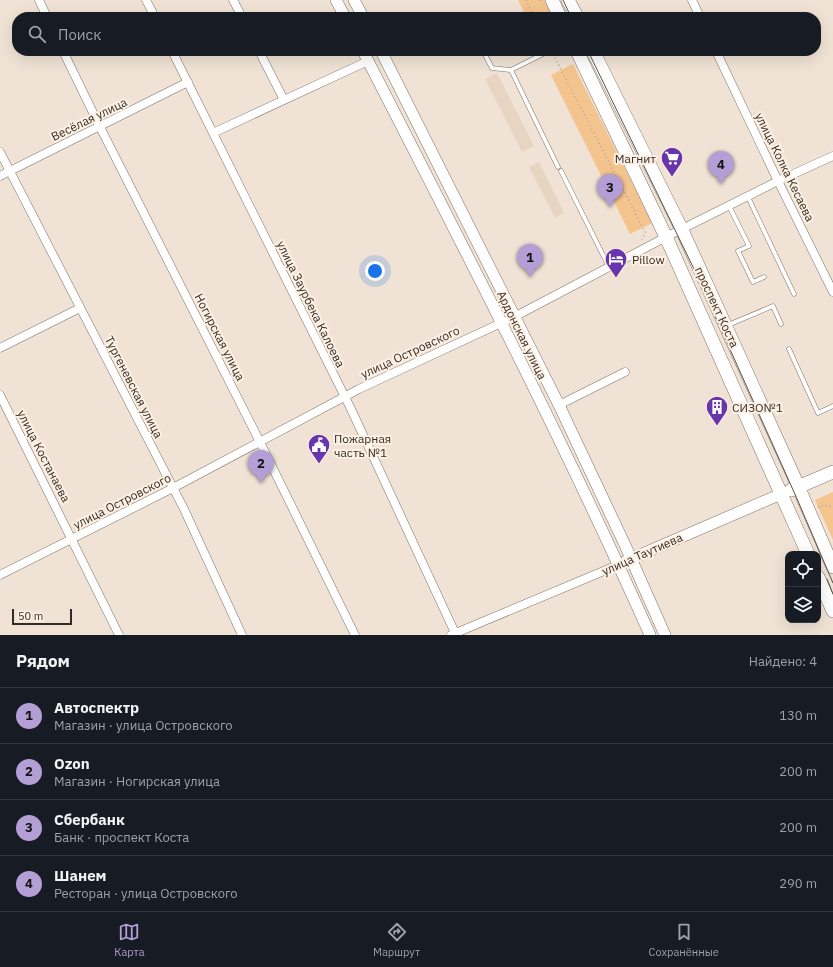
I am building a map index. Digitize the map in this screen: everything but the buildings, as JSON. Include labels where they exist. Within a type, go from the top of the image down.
[{"type":"main road","points":[[336,0],[342,12]]},
{"type":"main road","points":[[354,0],[360,12]]},
{"type":"main road","points":[[552,0],[558,12]]},
{"type":"main road","points":[[568,0],[574,12]]},
{"type":"main road","name":"Ардонская улица","points":[[365,56],[502,323],[650,635]]},
{"type":"main road","name":"Ардонская улица","points":[[386,56],[514,317],[559,405],[631,558],[665,635]]},
{"type":"main road","name":"проспект Коста","points":[[579,56],[666,237],[807,551]]},
{"type":"main road","name":"проспект Коста","points":[[596,56],[682,230],[833,567]]},
{"type":"main road","name":"улица Таутиева","points":[[618,565],[631,558],[833,472]]},
{"type":"main road","points":[[821,584],[833,611]]},
{"type":"street","points":[[39,0],[45,12]]},
{"type":"street","points":[[146,0],[152,12]]},
{"type":"street","points":[[233,0],[239,12]]},
{"type":"street","points":[[692,0],[698,12]]},
{"type":"street","name":"Ногирская улица","points":[[65,56],[260,442],[355,635]]},
{"type":"street","name":"улица Заурбека Калоева","points":[[175,56],[344,397],[454,634]]},
{"type":"street","points":[[262,56],[284,100]]},
{"type":"street","points":[[213,133],[284,100],[365,56]]},
{"type":"street","name":"улица Колка Кесаева","points":[[718,56],[833,292]]},
{"type":"street","name":"Весёлая улица","points":[[0,176],[188,82]]},
{"type":"street","name":"Тургеневская улица","points":[[0,152],[173,488],[242,635]]},
{"type":"street","name":"улица Островского","points":[[0,575],[173,488],[344,397],[502,323],[666,237],[778,181],[833,156]]},
{"type":"street","points":[[0,348],[80,308]]},
{"type":"street","points":[[559,405],[625,372]]},
{"type":"street","name":"улица Костанаева","points":[[0,395],[119,635]]},
{"type":"street","name":"улица Таутиева","points":[[454,634],[618,565]]},
{"type":"lane","points":[[486,56],[492,68],[511,70],[540,56]]},
{"type":"lane","points":[[511,70],[609,267]]},
{"type":"lane","points":[[748,197],[794,294]]},
{"type":"lane","points":[[729,206],[749,246],[738,251],[741,258],[753,282],[764,277]]},
{"type":"lane","points":[[726,326],[773,306],[781,324]]},
{"type":"lane","points":[[789,349],[818,413],[833,406]]},
{"type":"path","points":[[526,0],[532,12]]},
{"type":"path","points":[[553,56],[645,232],[642,240]]},
{"type":"path","points":[[812,510],[824,505],[833,507]]},
{"type":"shaded area","points":[[518,0],[547,0],[553,12],[524,12]]},
{"type":"shaded area","points":[[573,64],[652,223],[630,234],[551,75]]},
{"type":"shaded area","points":[[497,73],[534,146],[522,152],[485,79]]},
{"type":"shaded area","points":[[539,162],[564,213],[555,218],[529,167]]},
{"type":"shaded area","points":[[833,492],[833,540],[815,500]]},
{"type":"tram line","points":[[563,0],[569,12]]},
{"type":"tram line","points":[[590,56],[694,269],[833,583]]},
{"type":"tram line","points":[[827,579],[833,594]]},
{"type":"place","name":"Магнит","points":[[672,178]]},
{"type":"place","name":"Шанем","points":[[721,184]]},
{"type":"place","name":"Сбербанк","points":[[610,207]]},
{"type":"place","name":"Автоспектр","points":[[530,277]]},
{"type":"place","name":"Pillow","points":[[616,278]]},
{"type":"place","name":"СИЗО№1","points":[[717,426]]},
{"type":"place","name":"Пожарная часть №1","points":[[319,464]]},
{"type":"place","name":"Ozon","points":[[261,483]]}]
